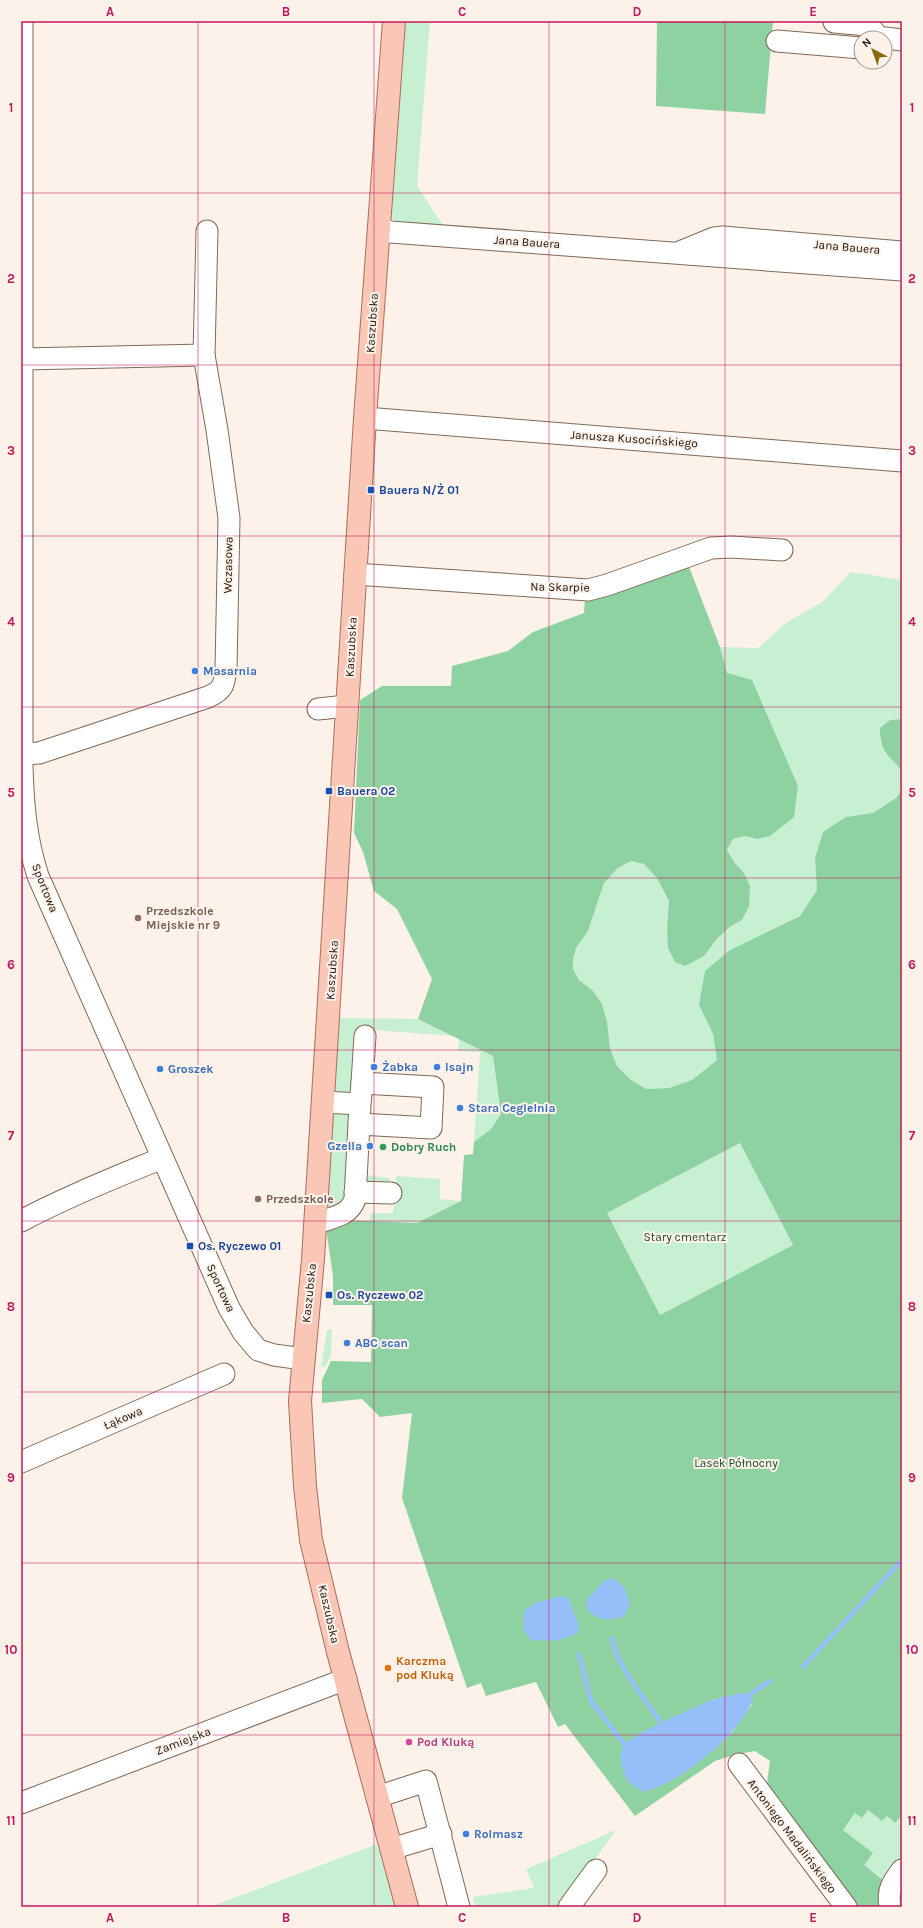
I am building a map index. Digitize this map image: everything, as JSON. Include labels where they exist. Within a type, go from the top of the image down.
[{"type":"main road","name":"Kaszubska","points":[[394,21],[365,418],[315,1224],[300,1401],[300,1433],[312,1540],[346,1679],[407,1907]]},
{"type":"street","name":"Sportowa","points":[[22,21],[22,754],[25,826],[30,853],[38,876],[229,1308],[242,1332],[258,1350],[274,1355],[303,1359]]},
{"type":"street","points":[[832,46],[834,21],[868,25],[872,30]]},
{"type":"street","points":[[777,41],[832,46],[853,43]]},
{"type":"street","name":"Jana Bauera","points":[[380,227],[390,232],[676,254],[762,250],[902,252]]},
{"type":"street","name":"Wczasowa","points":[[22,754],[39,753],[208,697],[219,692],[223,686],[226,669],[229,518],[218,430],[204,355],[207,231]]},
{"type":"street","name":"Jana Bauera","points":[[762,250],[902,270]]},
{"type":"street","points":[[23,359],[204,355]]},
{"type":"street","name":"Janusza Kusocińskiego","points":[[365,418],[902,461]]},
{"type":"street","name":"Na Skarpie","points":[[355,574],[588,590],[607,585],[711,548],[731,547],[782,550]]},
{"type":"street","points":[[318,709],[348,706]]},
{"type":"street","points":[[315,1224],[346,1213],[353,1206],[365,1036]]},
{"type":"street","points":[[323,1102],[359,1114],[431,1128],[433,1087],[362,1083]]},
{"type":"street","points":[[21,1221],[43,1208],[162,1158]]},
{"type":"street","points":[[355,1192],[391,1193]]},
{"type":"street","name":"Łąkowa","points":[[21,1462],[224,1374]]},
{"type":"street","name":"Zamiejska","points":[[21,1803],[346,1679]]},
{"type":"street","name":"Antoniego Madalińskiego","points":[[739,1764],[846,1907]]},
{"type":"street","points":[[377,1797],[426,1781],[459,1907]]},
{"type":"street","points":[[391,1849],[441,1834]]},
{"type":"street","points":[[569,1907],[596,1870]]},
{"type":"street","points":[[890,1907],[888,1895],[894,1880],[902,1870]]},
{"type":"green space","points":[[402,21],[430,21],[417,186],[444,227],[397,224],[390,216]]},
{"type":"green space","points":[[657,21],[773,21],[765,114],[656,106]]},
{"type":"green space","name":"Lasek Północny","points":[[688,564],[720,647],[727,673],[752,680],[798,786],[794,817],[770,836],[757,839],[745,836],[733,839],[727,850],[734,862],[744,873],[750,886],[749,906],[742,920],[730,927],[717,939],[704,956],[685,966],[675,962],[668,948],[667,926],[669,901],[657,878],[644,864],[631,861],[618,868],[604,883],[588,931],[576,948],[573,959],[573,969],[579,980],[593,991],[602,1004],[607,1021],[610,1048],[617,1066],[630,1079],[646,1089],[669,1088],[692,1080],[717,1060],[713,1034],[699,1005],[705,971],[730,950],[800,916],[817,890],[815,858],[823,832],[846,817],[873,813],[896,798],[902,790],[902,1815],[895,1823],[887,1816],[882,1821],[868,1810],[862,1818],[855,1813],[843,1830],[873,1853],[864,1865],[885,1882],[885,1907],[854,1907],[766,1790],[770,1761],[755,1751],[737,1754],[715,1761],[635,1816],[565,1724],[558,1727],[536,1682],[486,1696],[481,1683],[467,1688],[402,1498],[412,1413],[380,1417],[362,1399],[322,1403],[322,1380],[331,1361],[371,1362],[372,1305],[333,1305],[333,1276],[326,1228],[342,1220],[417,1223],[461,1201],[464,1155],[473,1154],[474,1142],[491,1129],[501,1114],[493,1056],[418,1019],[432,979],[397,909],[374,891],[363,852],[354,833],[360,700],[382,686],[451,686],[452,666],[508,651],[533,632],[584,613],[585,598]],"holes":[[[740,1143],[793,1245],[660,1315],[607,1213]],[[569,1599],[571,1609],[575,1614],[568,1638]],[[714,1699],[752,1704],[734,1730],[723,1741],[625,1745],[636,1737]]]},
{"type":"green space","points":[[851,572],[902,580],[902,719],[890,720],[881,728],[880,742],[885,753],[894,760],[902,771],[902,790],[896,798],[873,813],[846,817],[815,858],[817,890],[800,916],[730,950],[699,1005],[713,1034],[717,1060],[692,1080],[669,1088],[646,1089],[630,1079],[617,1066],[610,1048],[607,1021],[602,1004],[592,991],[579,980],[573,969],[573,959],[576,948],[588,931],[604,883],[618,868],[631,861],[644,863],[657,878],[669,901],[667,926],[704,956],[721,936],[742,920],[744,873],[734,862],[727,850],[733,839],[745,836],[757,839],[798,786],[785,757],[727,673],[720,647],[758,648],[787,622],[822,602]]},
{"type":"green space","points":[[902,719],[902,771],[883,748],[880,737],[880,728],[890,720]]},
{"type":"green space","points":[[337,1018],[418,1019],[453,1036],[361,1029],[354,1089],[345,1095],[336,1093],[333,1089]]},
{"type":"green space","points":[[459,1039],[493,1056],[501,1114],[491,1129],[474,1142],[480,1052],[458,1051]]},
{"type":"green space","points":[[339,1112],[348,1114],[351,1117],[348,1205],[329,1208],[326,1205],[331,1116]]},
{"type":"green space","name":"Stary cmentarz","points":[[740,1143],[793,1245],[660,1315],[607,1213]]},
{"type":"green space","points":[[359,1175],[390,1178],[390,1186],[363,1184]]},
{"type":"green space","points":[[396,1176],[440,1179],[440,1199],[461,1201],[417,1223],[369,1222],[371,1213],[393,1213]]},
{"type":"green space","points":[[332,1329],[331,1354],[326,1366],[321,1368],[327,1330]]},
{"type":"green space","points":[[868,1810],[882,1821],[887,1816],[895,1823],[902,1815],[902,1858],[885,1882],[864,1865],[873,1853],[843,1830],[855,1813]]},
{"type":"green space","points":[[616,1830],[561,1907],[475,1907],[473,1897],[534,1888],[526,1869]]},
{"type":"green space","points":[[377,1844],[395,1907],[210,1907]]},
{"type":"water","points":[[613,1578],[624,1587],[630,1604],[624,1617],[613,1619],[599,1618],[590,1613],[586,1608],[587,1599],[604,1581]]},
{"type":"water","points":[[561,1596],[569,1599],[577,1619],[579,1632],[567,1638],[550,1641],[531,1640],[524,1630],[523,1618],[525,1610],[535,1603]]},
{"type":"water","points":[[742,1693],[753,1698],[748,1710],[740,1722],[718,1746],[692,1767],[669,1782],[643,1792],[627,1781],[621,1763],[621,1754],[624,1745],[629,1741],[665,1721],[705,1703]]},
{"type":"waterway","points":[[803,1667],[902,1560]]},
{"type":"waterway","points":[[612,1638],[615,1649],[626,1671],[662,1724]]},
{"type":"waterway","points":[[579,1654],[591,1701],[625,1745]]},
{"type":"waterway","points":[[749,1695],[770,1681]]},
{"type":"place","name":"Bauera N/Ż 01","points":[[371,490]]},
{"type":"place","name":"Masarnia","points":[[195,671]]},
{"type":"place","name":"Bauera 02","points":[[329,791]]},
{"type":"place","name":"Przedszkole Miejskie nr 9","points":[[138,918]]},
{"type":"place","name":"Żabka","points":[[374,1067]]},
{"type":"place","name":"Isajn","points":[[437,1067]]},
{"type":"place","name":"Groszek","points":[[160,1069]]},
{"type":"place","name":"Stara Cegielnia","points":[[460,1108]]},
{"type":"place","name":"Gzella","points":[[370,1146]]},
{"type":"place","name":"Dobry Ruch","points":[[383,1147]]},
{"type":"place","name":"Przedszkole","points":[[258,1199]]},
{"type":"place","name":"Os. Ryczewo 01","points":[[190,1246]]},
{"type":"place","name":"Os. Ryczewo 02","points":[[329,1295]]},
{"type":"place","name":"ABC scan","points":[[347,1343]]},
{"type":"place","name":"Karczma pod Kluką","points":[[388,1668]]},
{"type":"place","name":"Pod Kluką","points":[[409,1742]]},
{"type":"place","name":"Rolmasz","points":[[466,1834]]}]
